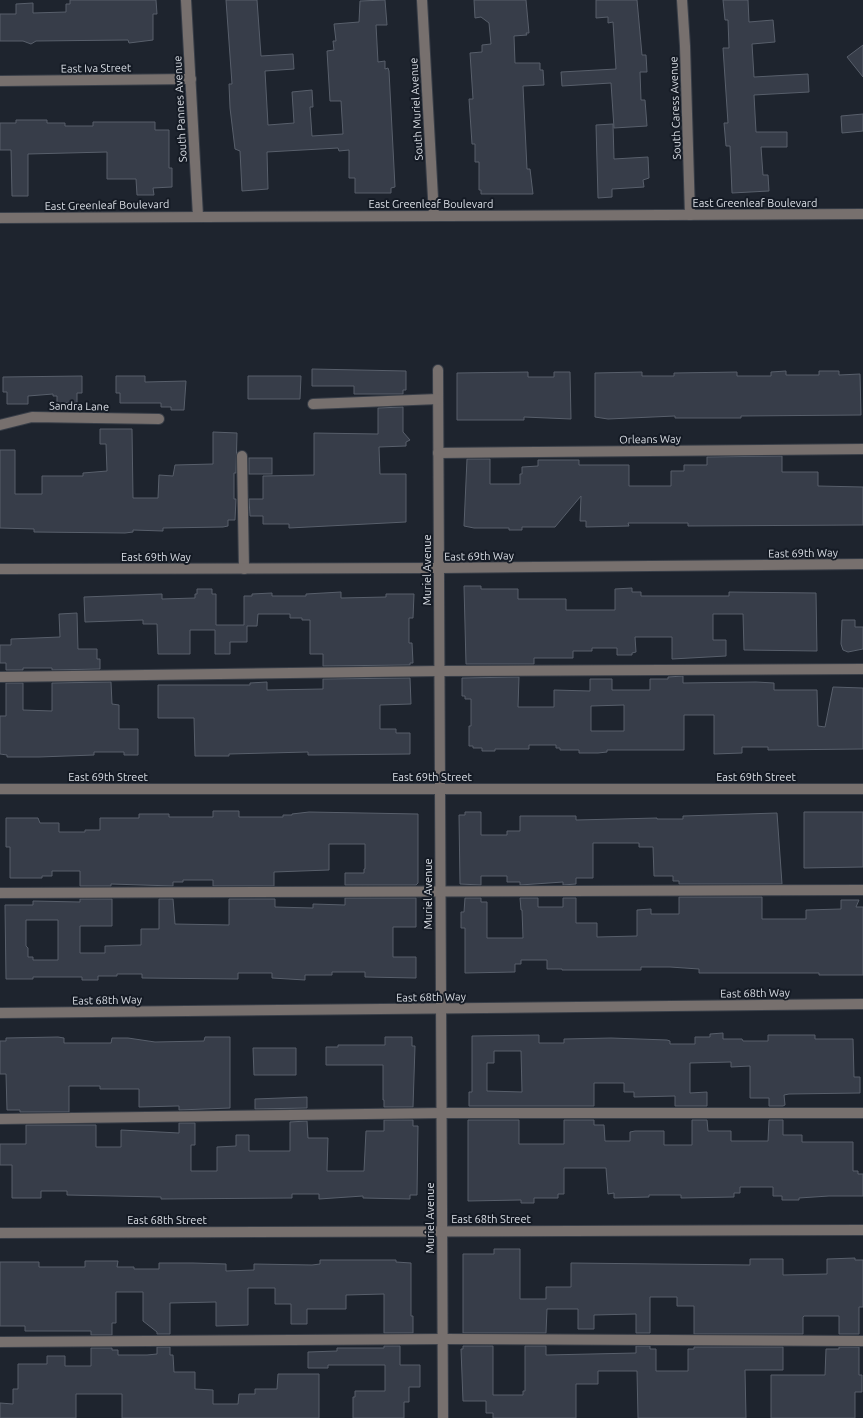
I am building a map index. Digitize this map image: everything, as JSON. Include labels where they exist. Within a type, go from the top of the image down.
[{"type":"street","name":"South Pannes Avenue","points":[[186,0],[198,216]]},
{"type":"street","name":"South Muriel Avenue","points":[[422,0],[434,216]]},
{"type":"street","name":"South Caress Avenue","points":[[682,0],[685,46],[690,215]]},
{"type":"street","name":"East Iva Street","points":[[0,81],[191,79]]},
{"type":"street","name":"East Greenleaf Boulevard","points":[[0,218],[863,214]]},
{"type":"street","name":"Muriel Avenue","points":[[438,370],[443,1418]]},
{"type":"street","points":[[313,404],[438,399]]},
{"type":"street","name":"Sandra Lane","points":[[0,424],[32,417],[159,419]]},
{"type":"street","name":"Orleans Way","points":[[438,452],[863,448]]},
{"type":"street","points":[[242,456],[244,569]]},
{"type":"street","name":"East 69th Way","points":[[0,569],[439,568],[863,564]]},
{"type":"street","points":[[0,677],[439,671],[863,669]]},
{"type":"street","name":"East 69th Street","points":[[0,789],[863,789]]},
{"type":"street","points":[[0,893],[863,890]]},
{"type":"street","name":"East 68th Way","points":[[0,1014],[863,1004]]},
{"type":"street","points":[[0,1119],[441,1113],[863,1113]]},
{"type":"street","name":"East 68th Street","points":[[0,1233],[863,1230]]},
{"type":"street","points":[[0,1342],[443,1339],[863,1342]]},
{"type":"building","points":[[70,0],[156,0],[157,14],[153,14],[153,40],[129,43],[128,40],[36,41],[31,44],[23,41],[0,41],[0,14],[16,14],[16,4],[33,3],[33,13],[66,12],[66,4],[70,4]]},
{"type":"building","points":[[226,0],[257,0],[261,56],[293,54],[294,69],[265,71],[268,125],[294,123],[292,92],[312,90],[313,107],[310,107],[312,136],[343,134],[341,101],[330,101],[327,51],[334,50],[333,41],[336,41],[334,24],[359,22],[360,1],[385,0],[387,25],[376,25],[378,62],[385,61],[385,69],[388,68],[389,71],[395,187],[391,188],[391,193],[355,193],[355,178],[349,178],[349,150],[339,151],[338,148],[267,152],[268,189],[242,191],[240,151],[235,149],[230,108],[229,84],[232,84]]},
{"type":"building","points":[[474,0],[526,0],[529,33],[526,33],[527,35],[514,36],[515,63],[540,63],[540,70],[543,70],[544,85],[523,86],[527,169],[530,169],[533,194],[481,194],[481,190],[479,190],[479,162],[475,162],[475,144],[472,144],[469,99],[473,99],[470,53],[482,52],[482,45],[491,44],[489,23],[481,17],[475,18]]},
{"type":"building","points":[[596,0],[637,0],[642,55],[646,55],[647,72],[640,72],[641,100],[645,100],[647,126],[614,128],[611,83],[562,86],[561,72],[616,69],[613,22],[608,23],[608,17],[596,18]]},
{"type":"building","points":[[723,0],[748,0],[749,22],[773,20],[775,42],[752,44],[754,77],[808,74],[809,92],[754,95],[756,132],[787,132],[787,147],[761,147],[763,175],[768,175],[769,191],[732,193],[730,146],[726,146],[724,123],[728,123],[723,48],[729,48],[728,20],[725,20]]},
{"type":"building","points":[[863,45],[863,77],[847,57]]},
{"type":"building","points":[[863,114],[863,131],[842,133],[841,116]]},
{"type":"building","points":[[16,120],[47,120],[47,123],[65,123],[65,126],[93,126],[93,122],[155,122],[155,130],[169,130],[169,168],[172,168],[172,187],[153,188],[154,195],[137,195],[136,179],[107,179],[107,152],[28,154],[28,196],[12,196],[11,150],[0,150],[0,123],[16,123]]},
{"type":"building","points":[[613,124],[614,159],[648,157],[649,178],[643,180],[644,187],[612,189],[612,197],[598,198],[596,125]]},
{"type":"building","points":[[312,369],[406,371],[406,390],[403,390],[403,394],[354,394],[354,386],[312,386]]},
{"type":"building","points":[[786,371],[786,375],[819,375],[819,371],[839,371],[839,375],[860,374],[861,415],[741,416],[741,418],[675,418],[675,416],[608,419],[595,417],[595,373],[642,372],[642,376],[674,376],[674,373],[737,372],[737,376],[771,376],[771,372]]},
{"type":"building","points":[[528,372],[528,377],[554,377],[554,372],[570,372],[571,419],[524,417],[524,420],[457,420],[457,373]]},
{"type":"building","points":[[82,376],[82,393],[77,393],[77,403],[57,403],[57,396],[53,396],[53,394],[28,396],[28,404],[7,404],[7,392],[3,392],[3,377]]},
{"type":"building","points":[[116,376],[145,376],[145,382],[186,381],[184,410],[171,410],[171,407],[161,407],[161,403],[120,403],[120,393],[116,393]]},
{"type":"building","points":[[248,376],[301,376],[300,399],[248,399]]},
{"type":"building","points":[[403,407],[403,432],[410,440],[406,442],[406,446],[379,447],[380,474],[406,474],[406,522],[289,528],[289,524],[263,524],[263,516],[250,516],[249,499],[263,499],[263,476],[314,475],[314,433],[378,434],[378,408]]},
{"type":"building","points":[[100,429],[132,429],[133,498],[158,498],[159,475],[173,476],[175,465],[213,464],[213,432],[237,433],[236,473],[234,473],[234,499],[236,499],[235,520],[228,520],[228,526],[223,527],[163,528],[163,531],[133,530],[133,532],[125,533],[34,532],[34,529],[0,528],[0,450],[15,450],[15,494],[42,494],[42,476],[83,476],[83,473],[107,471],[106,444],[100,444]]},
{"type":"building","points":[[782,456],[782,472],[818,472],[818,486],[863,487],[863,525],[688,526],[688,523],[628,523],[629,526],[586,527],[586,521],[580,521],[581,496],[555,527],[522,527],[522,530],[509,530],[509,528],[474,528],[464,526],[467,459],[490,459],[490,484],[520,484],[522,467],[538,466],[538,460],[579,460],[579,465],[629,465],[629,486],[671,486],[671,471],[684,471],[684,465],[707,465],[707,457]]},
{"type":"building","points":[[249,458],[272,458],[272,474],[249,474]]},
{"type":"building","points":[[464,586],[481,586],[481,589],[518,589],[518,599],[566,599],[566,610],[615,610],[615,589],[632,588],[632,592],[641,592],[641,596],[729,596],[729,592],[816,593],[817,651],[744,650],[743,614],[713,614],[713,640],[726,640],[726,656],[672,659],[672,637],[635,637],[636,652],[632,653],[632,655],[617,655],[617,648],[592,648],[592,651],[573,651],[573,658],[534,658],[534,664],[466,664]]},
{"type":"building","points":[[197,589],[212,589],[212,594],[216,594],[216,625],[244,625],[244,596],[252,596],[252,594],[272,593],[272,596],[306,596],[306,594],[341,592],[341,598],[386,597],[386,594],[414,594],[413,618],[409,618],[409,643],[412,643],[413,663],[410,663],[410,665],[323,666],[323,654],[310,654],[310,620],[290,618],[290,614],[258,614],[257,626],[247,626],[247,642],[230,642],[230,654],[215,654],[215,630],[190,630],[190,654],[158,654],[157,624],[143,624],[143,620],[85,622],[84,597],[162,594],[162,599],[195,598]]},
{"type":"building","points":[[77,613],[78,649],[97,649],[97,659],[100,659],[100,669],[52,670],[52,668],[23,668],[23,670],[6,670],[6,663],[0,663],[0,645],[11,645],[11,639],[60,637],[59,614]]},
{"type":"building","points":[[842,620],[855,620],[855,627],[863,627],[863,649],[848,652],[843,650],[841,644]]},
{"type":"building","points":[[683,676],[683,683],[756,682],[774,683],[774,690],[817,690],[818,726],[825,727],[833,687],[863,688],[863,749],[768,750],[768,747],[742,747],[742,753],[714,754],[714,715],[684,715],[684,750],[607,750],[607,752],[598,753],[579,753],[579,750],[560,750],[560,748],[556,748],[556,745],[529,745],[529,749],[495,749],[495,751],[482,751],[482,748],[473,748],[473,746],[469,746],[471,699],[465,699],[465,696],[462,696],[462,678],[519,677],[518,707],[554,707],[554,690],[590,691],[590,679],[612,679],[612,690],[650,690],[650,679],[668,679],[668,677]],"holes":[[[624,705],[624,731],[591,731],[591,706]]]},
{"type":"building","points":[[410,678],[411,704],[380,705],[380,729],[396,729],[396,733],[410,733],[410,754],[308,755],[308,752],[229,754],[229,756],[195,756],[194,718],[158,718],[158,685],[250,685],[250,683],[267,682],[267,690],[323,689],[323,679]]},
{"type":"building","points":[[111,682],[112,704],[119,705],[119,729],[138,729],[138,755],[124,755],[124,752],[94,752],[94,755],[7,757],[7,755],[0,754],[0,716],[6,716],[6,683],[23,683],[23,710],[52,711],[52,683]]},
{"type":"building","points":[[213,811],[239,811],[239,817],[283,817],[283,815],[309,812],[418,814],[418,883],[416,885],[345,885],[345,873],[364,873],[365,844],[329,844],[329,870],[274,872],[274,886],[213,886],[213,880],[183,880],[183,882],[173,882],[173,886],[111,884],[111,886],[80,886],[80,871],[52,871],[52,876],[42,876],[42,878],[10,878],[10,847],[6,847],[6,818],[38,818],[40,823],[59,823],[59,832],[85,832],[85,830],[100,830],[100,818],[139,818],[139,814],[169,814],[169,817],[213,817]]},
{"type":"building","points":[[465,812],[481,812],[481,835],[507,835],[507,831],[520,831],[520,816],[576,816],[576,820],[657,818],[683,819],[683,816],[777,813],[782,884],[679,884],[679,881],[673,881],[673,876],[654,876],[653,847],[639,847],[639,843],[593,843],[593,878],[576,878],[576,884],[563,885],[563,882],[520,885],[520,882],[507,882],[507,876],[481,876],[481,885],[460,884],[459,815],[465,815]]},
{"type":"building","points":[[804,812],[863,812],[863,867],[804,868]]},
{"type":"building","points":[[679,897],[762,897],[762,919],[806,919],[806,910],[841,909],[841,900],[859,900],[856,907],[863,907],[863,975],[819,975],[819,973],[699,973],[699,969],[670,967],[641,967],[641,970],[562,970],[547,969],[547,960],[521,960],[521,964],[515,964],[515,972],[465,973],[465,928],[461,928],[461,912],[464,912],[465,898],[481,898],[481,902],[487,902],[487,938],[523,938],[520,898],[538,898],[538,907],[563,907],[563,898],[576,898],[576,923],[597,923],[597,937],[637,936],[637,910],[651,909],[651,914],[679,914]]},
{"type":"building","points":[[345,898],[416,898],[416,927],[393,927],[393,957],[416,957],[416,978],[365,977],[365,972],[332,972],[332,975],[305,975],[305,980],[272,978],[272,973],[238,973],[238,979],[142,978],[142,974],[117,974],[117,976],[98,976],[98,980],[82,980],[82,977],[33,977],[33,979],[6,979],[5,905],[33,905],[33,901],[80,902],[80,899],[112,899],[112,926],[80,926],[80,953],[105,953],[105,946],[141,945],[141,929],[159,929],[159,899],[173,899],[175,924],[229,925],[229,899],[275,899],[275,907],[313,908],[313,904],[345,905]],"holes":[[[26,920],[58,920],[58,960],[33,960],[33,957],[28,957],[28,948],[26,946]]]},
{"type":"building","points":[[723,1033],[723,1039],[742,1039],[743,1041],[768,1041],[768,1035],[815,1035],[815,1039],[853,1039],[854,1077],[860,1077],[860,1093],[789,1094],[784,1095],[785,1105],[769,1106],[769,1098],[750,1098],[750,1066],[731,1067],[731,1062],[690,1063],[690,1093],[707,1092],[707,1106],[675,1106],[675,1096],[634,1097],[634,1092],[624,1092],[624,1083],[594,1083],[594,1106],[469,1106],[469,1092],[472,1092],[472,1036],[539,1035],[539,1043],[564,1043],[564,1039],[611,1038],[667,1040],[670,1041],[670,1044],[695,1044],[695,1037],[710,1037],[710,1034]],"holes":[[[494,1051],[521,1051],[522,1092],[487,1091],[487,1063],[494,1063]]]},
{"type":"building","points":[[205,1037],[230,1037],[230,1108],[179,1110],[179,1106],[139,1107],[139,1089],[100,1089],[100,1086],[69,1086],[69,1112],[20,1112],[20,1110],[7,1110],[6,1074],[0,1074],[0,1041],[6,1041],[6,1038],[64,1038],[64,1043],[111,1043],[112,1038],[128,1038],[155,1042],[204,1041]]},
{"type":"building","points":[[385,1037],[412,1037],[412,1046],[415,1046],[413,1107],[384,1107],[383,1065],[326,1065],[326,1047],[338,1047],[338,1045],[385,1045]]},
{"type":"building","points":[[253,1048],[296,1048],[296,1075],[254,1075]]},
{"type":"building","points":[[307,1097],[307,1108],[255,1109],[255,1099]]},
{"type":"building","points":[[384,1120],[413,1120],[413,1126],[418,1126],[417,1195],[410,1195],[410,1199],[363,1198],[363,1196],[319,1199],[319,1194],[292,1194],[292,1198],[161,1199],[161,1197],[67,1195],[67,1191],[41,1191],[41,1198],[12,1198],[12,1165],[0,1165],[0,1144],[26,1144],[26,1125],[96,1125],[96,1147],[121,1147],[121,1130],[179,1133],[179,1123],[195,1123],[195,1145],[191,1145],[191,1171],[217,1171],[217,1147],[236,1146],[236,1135],[249,1135],[249,1151],[290,1151],[290,1122],[307,1121],[308,1138],[328,1138],[327,1171],[364,1171],[366,1131],[384,1131]]},
{"type":"building","points":[[468,1120],[519,1120],[519,1144],[564,1144],[564,1120],[594,1120],[594,1125],[604,1125],[605,1141],[630,1141],[630,1132],[635,1131],[664,1131],[664,1145],[692,1145],[692,1120],[707,1120],[708,1131],[731,1131],[731,1141],[768,1141],[769,1120],[783,1120],[783,1135],[802,1135],[802,1142],[853,1142],[853,1171],[858,1171],[858,1174],[863,1174],[863,1196],[829,1196],[799,1198],[799,1200],[782,1200],[782,1196],[773,1196],[773,1187],[740,1187],[740,1193],[734,1193],[734,1197],[681,1198],[681,1195],[649,1195],[649,1197],[614,1198],[614,1193],[608,1194],[606,1168],[564,1168],[564,1194],[558,1194],[558,1198],[534,1198],[534,1203],[521,1203],[521,1200],[468,1201]]},
{"type":"building","points":[[494,1249],[520,1249],[520,1299],[546,1299],[546,1287],[571,1287],[571,1263],[750,1265],[750,1259],[783,1259],[783,1275],[827,1274],[827,1259],[855,1258],[855,1260],[863,1260],[863,1307],[859,1307],[859,1334],[839,1334],[839,1316],[804,1316],[803,1334],[694,1334],[694,1306],[677,1306],[677,1297],[650,1297],[650,1333],[636,1333],[636,1314],[594,1315],[594,1329],[578,1329],[578,1309],[547,1309],[546,1333],[463,1333],[463,1254],[494,1254]]},
{"type":"building","points":[[320,1260],[396,1260],[396,1262],[411,1263],[411,1316],[413,1316],[413,1333],[384,1333],[384,1294],[346,1295],[346,1309],[307,1309],[307,1324],[291,1324],[291,1304],[275,1304],[275,1288],[248,1288],[248,1325],[216,1326],[216,1302],[170,1303],[170,1334],[157,1334],[157,1332],[143,1321],[143,1292],[116,1292],[116,1323],[112,1323],[112,1335],[91,1335],[91,1331],[25,1331],[25,1326],[0,1326],[0,1262],[39,1262],[39,1267],[85,1267],[85,1261],[118,1261],[117,1267],[134,1267],[134,1269],[159,1269],[159,1263],[226,1264],[226,1271],[254,1270],[254,1264],[312,1265],[320,1264]]},
{"type":"building","points":[[384,1346],[400,1346],[400,1365],[420,1365],[420,1387],[409,1387],[409,1402],[404,1402],[404,1418],[353,1418],[353,1397],[355,1397],[355,1391],[385,1391],[385,1365],[328,1365],[328,1368],[308,1368],[308,1352],[337,1351],[337,1348],[384,1348]]},
{"type":"building","points":[[463,1346],[493,1346],[493,1395],[523,1395],[523,1391],[525,1391],[525,1346],[546,1346],[546,1355],[636,1353],[636,1346],[650,1346],[650,1349],[656,1349],[656,1371],[688,1371],[688,1349],[694,1349],[694,1347],[783,1347],[783,1370],[745,1370],[746,1418],[638,1418],[637,1371],[598,1371],[598,1384],[576,1384],[576,1418],[493,1418],[493,1413],[486,1413],[486,1401],[463,1401],[461,1349],[463,1349]]},
{"type":"building","points":[[157,1347],[170,1347],[170,1355],[173,1355],[174,1372],[195,1372],[195,1389],[213,1390],[213,1404],[238,1404],[239,1394],[255,1394],[255,1389],[277,1389],[278,1374],[319,1374],[319,1418],[122,1418],[122,1394],[76,1394],[76,1418],[0,1418],[0,1403],[13,1404],[13,1389],[18,1389],[18,1364],[47,1364],[47,1356],[65,1356],[65,1366],[91,1366],[91,1348],[112,1348],[112,1350],[118,1350],[118,1355],[147,1355],[157,1354]]},
{"type":"building","points":[[839,1347],[859,1347],[859,1375],[862,1375],[862,1392],[855,1392],[855,1418],[771,1418],[771,1375],[825,1375],[826,1349],[839,1349]]}]
